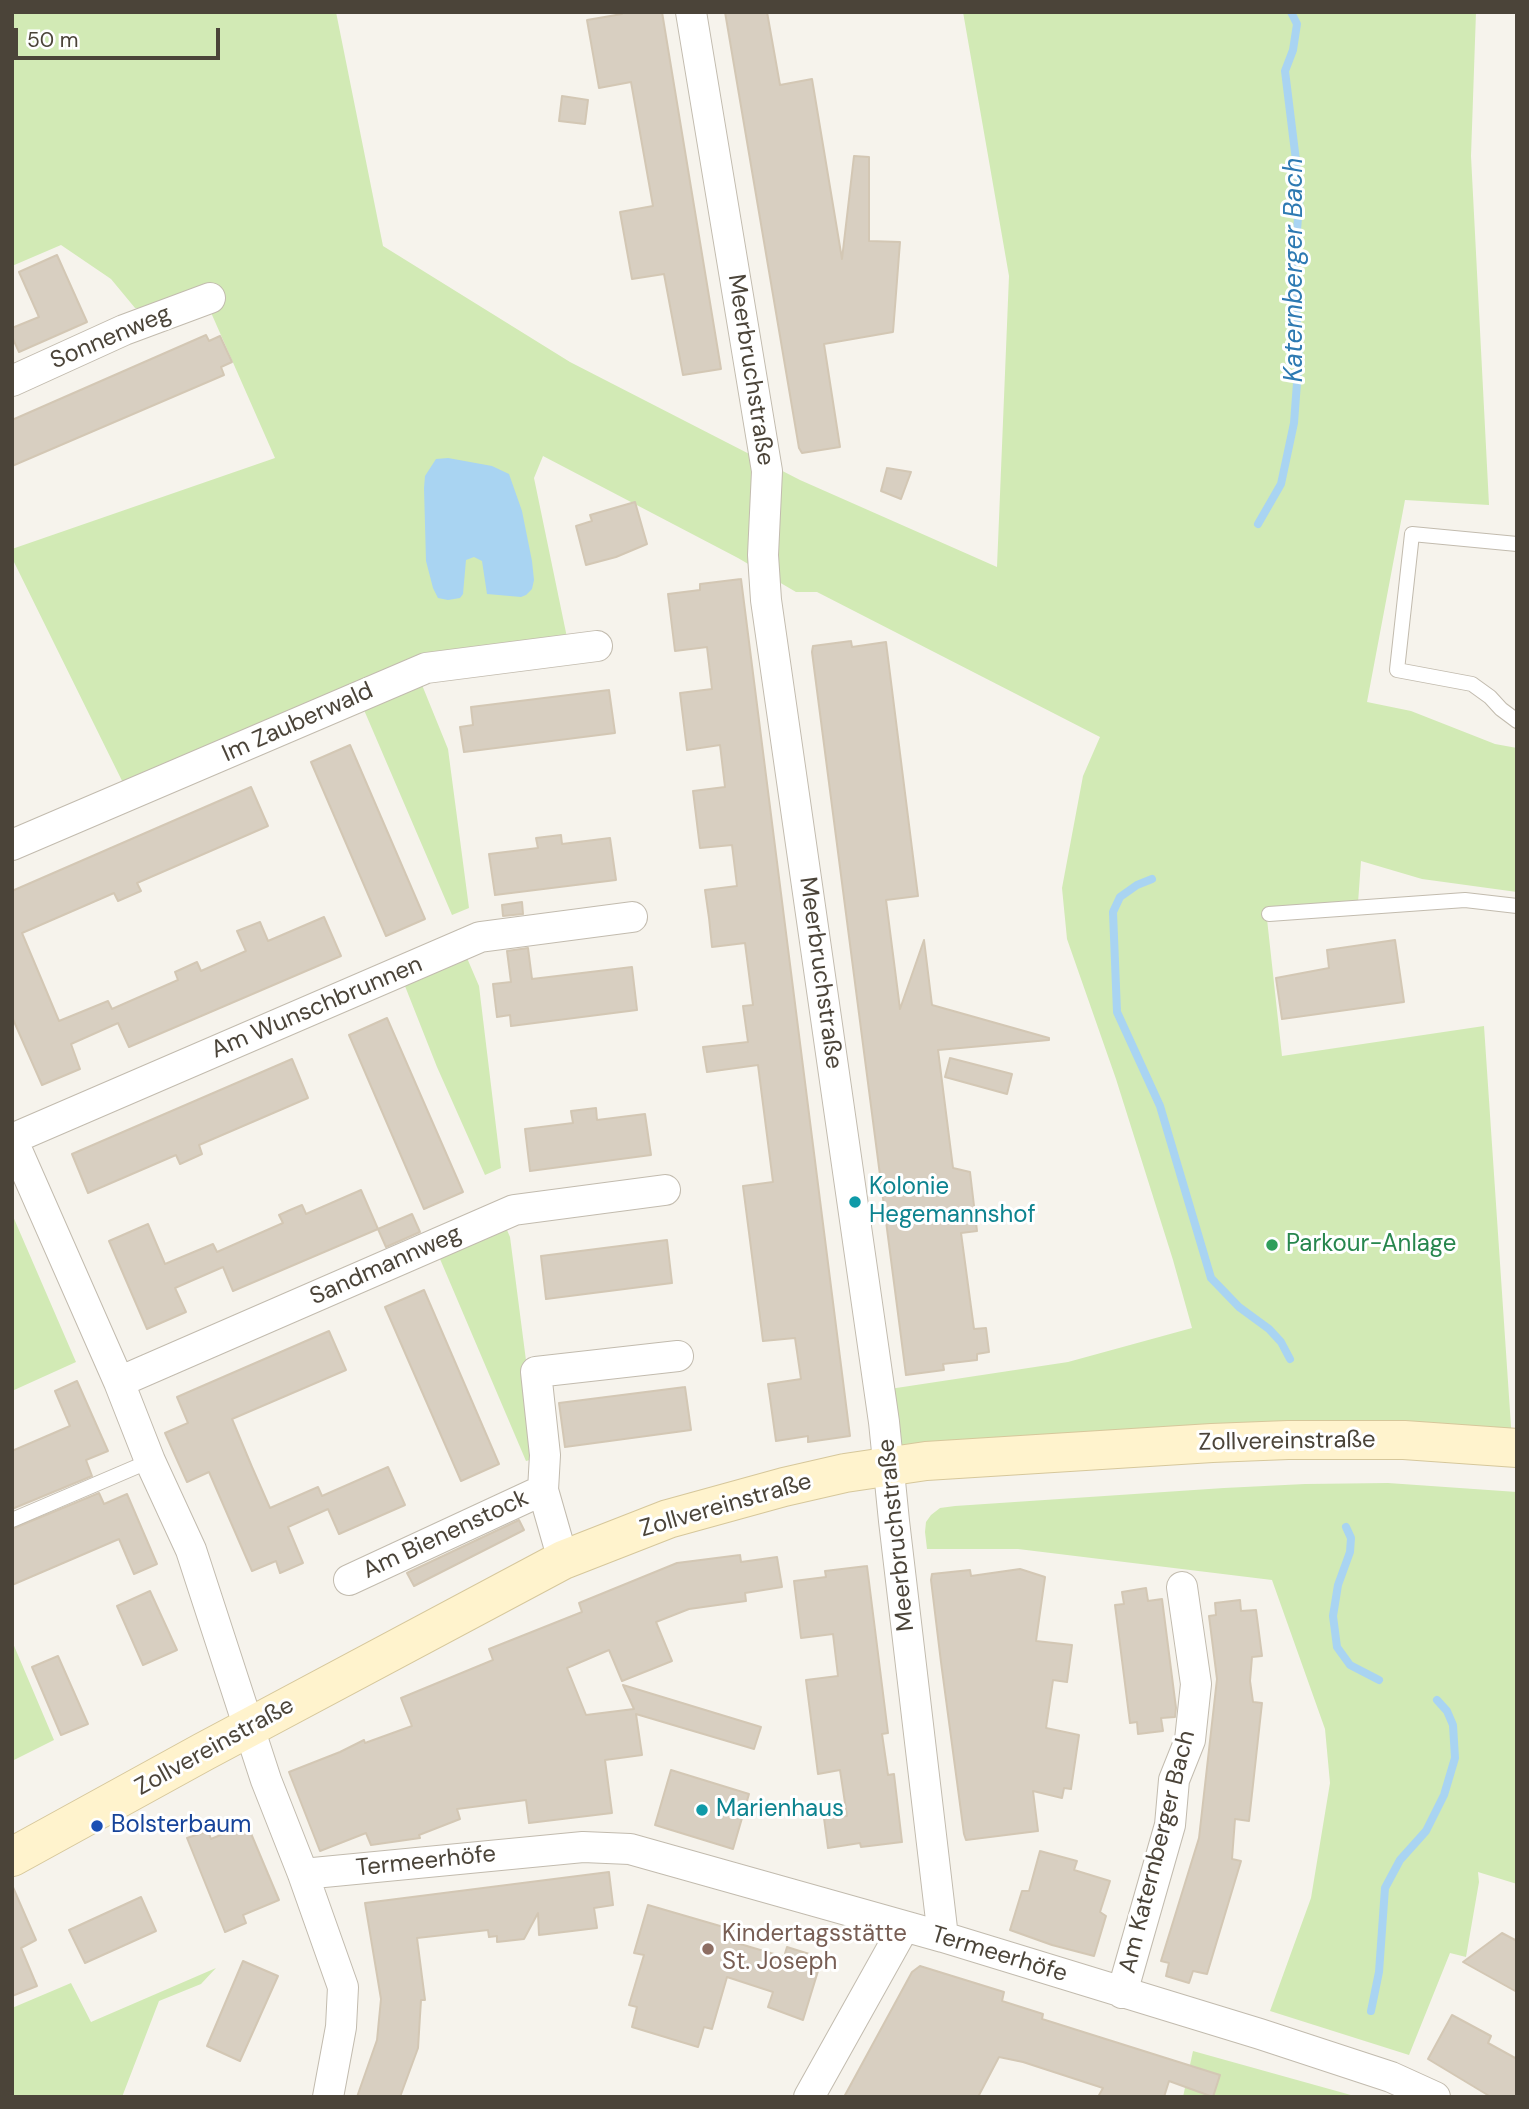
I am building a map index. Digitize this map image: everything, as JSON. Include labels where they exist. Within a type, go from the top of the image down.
[{"type":"main road","name":"Zollvereinstraße","points":[[12,1857],[563,1560],[668,1519],[784,1487],[889,1466],[990,1456],[1288,1440],[1404,1440],[1517,1448]]},
{"type":"street","name":"Meerbruchstraße","points":[[691,12],[767,471],[763,555],[766,600],[884,1422],[943,1937]]},
{"type":"street","name":"Sonnenweg","points":[[12,381],[124,330],[210,298]]},
{"type":"street","name":"Im Zauberwald","points":[[12,845],[426,668],[597,646]]},
{"type":"street","name":"Am Wunschbrunnen","points":[[12,1139],[480,937],[632,916]]},
{"type":"street","points":[[12,1139],[191,1550],[266,1780],[343,1987],[341,2027],[328,2097]]},
{"type":"street","name":"Sandmannweg","points":[[119,1382],[514,1210],[665,1190]]},
{"type":"street","name":"Am Bienenstock","points":[[563,1560],[543,1490],[545,1455],[536,1372],[678,1356]]},
{"type":"street","name":"Am Bienenstock","points":[[349,1580],[543,1490]]},
{"type":"street","name":"Am Katernberger Bach","points":[[1122,1993],[1170,1825],[1174,1780],[1190,1740],[1196,1684],[1182,1587]]},
{"type":"street","name":"Termeerhöfe","points":[[303,1874],[583,1847],[630,1849],[943,1937],[1324,2054],[1391,2077],[1435,2097]]},
{"type":"street","points":[[809,2097],[904,1927]]},
{"type":"lane","points":[[1517,544],[1412,534],[1398,670],[1472,684],[1490,696],[1517,721]]},
{"type":"lane","points":[[1269,914],[1465,900],[1517,906]]},
{"type":"lane","points":[[12,1520],[150,1461]]},
{"type":"green space","points":[[12,12],[336,12],[383,246],[570,362],[800,480],[997,567],[1009,276],[963,12],[1476,12],[1471,156],[1489,505],[1405,500],[1367,702],[1411,711],[1495,744],[1517,748],[1517,892],[1422,879],[1361,861],[1358,903],[1266,910],[1282,1056],[1484,1026],[1512,1441],[890,1464],[883,1390],[1068,1362],[1192,1328],[1116,1079],[1067,939],[1062,888],[1083,776],[1100,737],[817,592],[796,592],[738,558],[543,456],[534,478],[570,652],[420,680],[448,749],[469,908],[452,915],[361,703],[130,797],[12,558],[12,549],[275,458],[209,308],[147,311],[135,308],[111,279],[61,245],[12,266]]},
{"type":"green space","points":[[464,951],[479,986],[501,1168],[485,1175],[437,1067],[401,976]]},
{"type":"green space","points":[[12,1214],[76,1362],[12,1391]]},
{"type":"green space","points":[[504,1223],[510,1237],[535,1430],[537,1458],[526,1461],[437,1252]]},
{"type":"green space","points":[[1388,1483],[1517,1492],[1517,1884],[1478,1872],[1479,1882],[1466,1957],[1450,1953],[1409,2055],[1270,2011],[1311,1898],[1330,1783],[1325,1729],[1272,1580],[1018,1549],[927,1549],[925,1532],[926,1522],[931,1515],[940,1508],[955,1506],[1224,1488]]},
{"type":"green space","points":[[12,1641],[54,1740],[12,1761]]},
{"type":"green space","points":[[216,1968],[201,1984],[159,2001],[122,2097],[12,2097],[12,2008],[71,1983],[91,2022]]},
{"type":"green space","points":[[1193,2051],[1358,2097],[1183,2097]]},
{"type":"water","points":[[448,458],[492,466],[509,474],[522,511],[532,561],[534,580],[532,589],[526,595],[521,597],[487,594],[482,561],[474,557],[466,560],[463,594],[460,598],[438,598],[426,561],[424,488],[425,476],[436,459]]},
{"type":"building","points":[[621,12],[662,12],[721,369],[683,375],[664,274],[632,279],[620,212],[653,206],[631,82],[599,88],[587,20],[622,14]]},
{"type":"building","points":[[725,12],[767,12],[780,85],[812,79],[842,259],[854,156],[869,157],[869,241],[900,242],[893,332],[824,344],[840,447],[802,453],[799,448]]},
{"type":"building","points":[[562,96],[588,100],[585,124],[559,121]]},
{"type":"building","points":[[57,255],[87,322],[19,352],[12,337],[12,328],[39,317],[19,272]]},
{"type":"building","points":[[206,335],[209,341],[220,336],[232,362],[221,367],[224,375],[12,466],[12,420]]},
{"type":"building","points":[[887,468],[911,472],[901,499],[881,491]]},
{"type":"building","points":[[635,502],[647,544],[616,557],[586,565],[576,526],[592,521],[590,515]]},
{"type":"building","points":[[741,579],[850,1436],[808,1442],[808,1436],[776,1441],[768,1384],[801,1379],[795,1338],[763,1341],[743,1186],[773,1182],[758,1065],[707,1072],[703,1047],[748,1042],[743,1006],[753,1005],[745,943],[712,947],[705,890],[737,886],[732,845],[700,848],[693,791],[725,787],[720,745],[687,750],[680,693],[712,689],[707,647],[675,651],[668,594],[700,590],[700,584]]},
{"type":"building","points":[[851,641],[852,647],[886,642],[918,896],[886,900],[900,1009],[924,940],[932,1005],[1049,1038],[938,1050],[953,1168],[970,1172],[977,1231],[961,1233],[974,1329],[986,1328],[989,1352],[977,1354],[977,1360],[943,1364],[944,1370],[906,1375],[812,652],[813,646]]},
{"type":"building","points":[[609,690],[615,733],[464,752],[460,727],[473,725],[471,707]]},
{"type":"building","points":[[350,745],[425,919],[386,936],[311,762]]},
{"type":"building","points":[[251,787],[268,826],[137,883],[141,891],[118,901],[114,893],[22,933],[59,1021],[108,1001],[112,1009],[178,980],[175,972],[197,962],[201,971],[246,951],[237,931],[260,922],[268,941],[324,917],[341,956],[129,1047],[118,1023],[71,1044],[80,1069],[42,1085],[12,1017],[12,891]]},
{"type":"building","points":[[561,835],[562,844],[610,838],[616,880],[495,895],[489,854],[538,848],[536,838]]},
{"type":"building","points":[[522,902],[523,914],[503,916],[502,905]]},
{"type":"building","points":[[1395,940],[1404,1002],[1282,1019],[1276,978],[1329,968],[1327,950]]},
{"type":"building","points":[[528,948],[532,979],[632,967],[637,1010],[511,1026],[510,1015],[497,1017],[493,984],[511,982],[507,951]]},
{"type":"building","points":[[387,1018],[463,1192],[424,1209],[349,1035]]},
{"type":"building","points":[[950,1058],[1012,1074],[1007,1094],[945,1077]]},
{"type":"building","points":[[292,1059],[308,1098],[199,1145],[202,1154],[180,1164],[176,1155],[88,1193],[72,1154]]},
{"type":"building","points":[[596,1108],[597,1120],[645,1114],[651,1155],[530,1171],[525,1129],[573,1123],[571,1111]]},
{"type":"building","points":[[361,1190],[378,1229],[233,1291],[223,1267],[175,1288],[186,1312],[147,1329],[109,1241],[148,1224],[165,1264],[213,1244],[217,1252],[283,1223],[279,1215],[290,1210],[302,1205],[306,1214]]},
{"type":"building","points":[[412,1214],[420,1232],[386,1247],[378,1229]]},
{"type":"building","points":[[667,1240],[672,1283],[546,1299],[541,1256]]},
{"type":"building","points":[[424,1290],[499,1464],[461,1481],[385,1307]]},
{"type":"building","points":[[329,1331],[346,1370],[232,1419],[252,1467],[270,1508],[318,1487],[322,1496],[388,1467],[405,1505],[339,1534],[328,1509],[288,1527],[303,1563],[280,1573],[276,1561],[252,1571],[209,1472],[187,1482],[165,1433],[188,1423],[177,1397]]},
{"type":"building","points":[[77,1381],[108,1451],[86,1460],[92,1476],[12,1509],[12,1451],[70,1426],[55,1391]]},
{"type":"building","points":[[685,1387],[691,1430],[565,1447],[559,1403]]},
{"type":"building","points":[[99,1493],[104,1504],[127,1494],[157,1564],[134,1574],[119,1539],[12,1585],[12,1529]]},
{"type":"building","points":[[519,1520],[524,1530],[414,1586],[407,1573]]},
{"type":"building","points":[[740,1555],[741,1562],[777,1557],[782,1587],[745,1593],[746,1601],[689,1609],[656,1622],[672,1661],[622,1681],[609,1650],[567,1668],[586,1715],[634,1709],[623,1685],[761,1727],[754,1749],[636,1714],[642,1755],[605,1760],[612,1813],[529,1823],[526,1800],[457,1809],[460,1819],[419,1835],[420,1838],[371,1845],[366,1833],[320,1851],[289,1772],[364,1740],[365,1743],[412,1726],[401,1698],[493,1660],[489,1649],[582,1612],[579,1603],[677,1563]]},
{"type":"building","points":[[867,1566],[888,1733],[882,1734],[888,1775],[894,1774],[902,1842],[861,1847],[860,1843],[828,1848],[824,1818],[847,1816],[840,1770],[818,1774],[806,1680],[838,1676],[833,1634],[801,1638],[794,1581],[826,1577],[825,1571]]},
{"type":"building","points":[[1020,1569],[1045,1577],[1036,1641],[1072,1645],[1067,1682],[1053,1680],[1046,1728],[1079,1735],[1071,1789],[1064,1788],[1062,1798],[1033,1791],[1038,1831],[966,1840],[941,1662],[932,1574],[970,1570],[971,1576]]},
{"type":"building","points":[[1146,1588],[1148,1601],[1162,1599],[1176,1708],[1175,1717],[1161,1718],[1163,1731],[1138,1734],[1137,1722],[1130,1723],[1115,1605],[1124,1604],[1122,1592]]},
{"type":"building","points":[[150,1591],[177,1650],[143,1665],[117,1606]]},
{"type":"building","points":[[1240,1600],[1241,1611],[1256,1610],[1262,1656],[1252,1657],[1250,1681],[1253,1702],[1262,1703],[1249,1821],[1235,1819],[1232,1859],[1241,1861],[1207,1974],[1193,1971],[1189,1983],[1166,1976],[1169,1963],[1161,1961],[1199,1838],[1217,1679],[1209,1616],[1216,1615],[1215,1603]]},
{"type":"building","points":[[58,1656],[88,1724],[61,1735],[32,1667]]},
{"type":"building","name":"Marienhaus","points":[[671,1770],[749,1794],[733,1849],[655,1825]]},
{"type":"building","points":[[247,1824],[279,1900],[243,1915],[246,1923],[225,1932],[187,1838],[208,1831],[211,1839]]},
{"type":"building","points":[[1040,1851],[1077,1861],[1074,1870],[1110,1881],[1100,1912],[1106,1916],[1094,1956],[1010,1930],[1022,1891],[1029,1891]]},
{"type":"building","points":[[609,1872],[613,1905],[594,1908],[597,1928],[539,1935],[538,1913],[524,1939],[497,1942],[497,1936],[489,1937],[488,1930],[417,1938],[425,2000],[421,2000],[418,2048],[400,2097],[357,2097],[377,2040],[381,1999],[365,1903]]},
{"type":"building","points":[[12,1885],[36,1940],[21,1948],[37,1986],[12,1996]]},
{"type":"building","points":[[141,1897],[156,1931],[85,1963],[69,1930]]},
{"type":"building","points":[[648,1905],[727,1928],[733,1931],[730,1941],[784,1957],[787,1947],[822,1958],[803,2020],[768,2007],[773,1992],[727,1977],[712,2029],[704,2027],[698,2047],[632,2027],[637,2007],[629,2005],[644,1955],[634,1953]]},
{"type":"building","points":[[1502,1933],[1517,1941],[1517,1992],[1463,1962]]},
{"type":"building","points":[[243,1961],[278,1976],[240,2061],[207,2046]]},
{"type":"building","points":[[920,1966],[1004,1992],[1002,2001],[1043,2014],[1042,2019],[1220,2075],[1213,2097],[1169,2081],[1164,2097],[1098,2097],[1103,2088],[999,2057],[978,2097],[844,2097],[912,1972]]},
{"type":"building","points":[[1452,2015],[1491,2036],[1488,2043],[1517,2059],[1517,2097],[1491,2097],[1428,2059]]},
{"type":"waterway","name":"Katernberger Bach","points":[[1258,524],[1281,484],[1294,423],[1299,356],[1294,267],[1300,193],[1285,71],[1293,50],[1297,24],[1291,12]]},
{"type":"waterway","name":"Katernberger Bach","points":[[1152,879],[1137,885],[1120,897],[1113,912],[1117,1012],[1160,1106],[1211,1278],[1239,1307],[1269,1329],[1281,1342],[1290,1359]]},
{"type":"waterway","name":"Katernberger Bach","points":[[1346,1527],[1351,1538],[1350,1552],[1338,1585],[1333,1616],[1337,1647],[1350,1665],[1379,1680]]},
{"type":"waterway","name":"Katernberger Bach","points":[[1371,2011],[1379,1972],[1385,1888],[1400,1860],[1426,1831],[1444,1795],[1455,1758],[1453,1725],[1447,1711],[1437,1700]]},
{"type":"place","name":"Kolonie Hegemannshof","points":[[855,1202]]},
{"type":"place","name":"Parkour-Anlage","points":[[1272,1245]]},
{"type":"place","name":"Marienhaus","points":[[702,1810]]},
{"type":"place","name":"Bolsterbaum","points":[[97,1826]]},
{"type":"place","name":"Kindertagsstätte St. Joseph","points":[[708,1949]]}]
